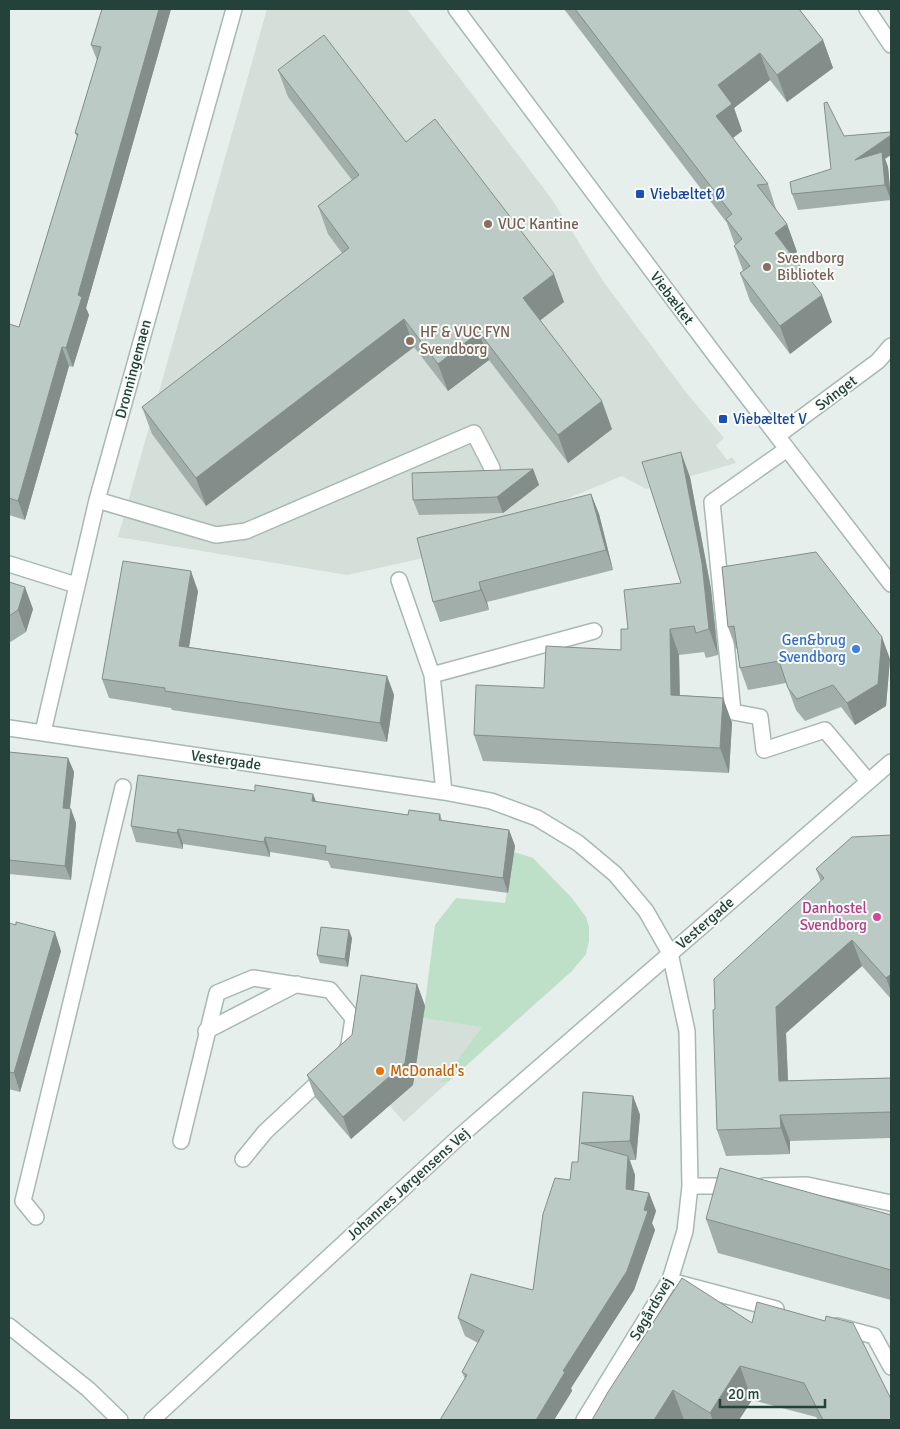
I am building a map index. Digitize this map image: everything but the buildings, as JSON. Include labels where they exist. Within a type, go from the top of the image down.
[{"type":"street","name":"Dronningemaen","points":[[43,732],[97,500],[234,9]]},
{"type":"street","name":"Viebæltet","points":[[456,9],[777,436],[891,584]]},
{"type":"street","points":[[867,9],[891,45]]},
{"type":"street","name":"Svinget","points":[[777,436],[878,361],[891,346]]},
{"type":"street","points":[[97,500],[216,535],[246,531],[474,433],[492,468]]},
{"type":"street","points":[[787,449],[712,502],[733,712],[760,717],[764,750],[825,730],[868,782]]},
{"type":"street","points":[[9,564],[76,585]]},
{"type":"street","points":[[399,580],[432,675],[444,792]]},
{"type":"street","points":[[432,675],[594,631]]},
{"type":"street","name":"Vestergade","points":[[9,728],[444,792],[491,801],[537,818],[578,843],[615,874],[646,912],[670,953],[891,762]]},
{"type":"street","points":[[36,1217],[23,1201],[123,787]]},
{"type":"street","name":"Søgårdsvej","points":[[584,1420],[670,1280],[684,1231],[690,1186],[687,1031],[670,953]]},
{"type":"street","name":"Johannes Jørgensens Vej","points":[[152,1420],[395,1195],[670,953]]},
{"type":"street","points":[[180,1141],[217,993],[253,978],[324,988],[340,1000],[353,1018],[349,1045],[338,1064],[291,1106],[243,1159]]},
{"type":"street","points":[[206,1031],[297,984]]},
{"type":"street","points":[[690,1186],[807,1185],[891,1203]]},
{"type":"street","points":[[670,1280],[790,1313]]},
{"type":"street","points":[[818,1321],[874,1336],[891,1367]]},
{"type":"street","points":[[9,1326],[88,1389],[120,1420]]},
{"type":"shaded area","name":"HF & VUC FYN Svendborg","points":[[267,9],[407,9],[551,198],[603,281],[685,391],[724,438],[716,445],[727,460],[732,457],[736,463],[646,489],[622,476],[424,558],[347,575],[118,537]]},
{"type":"shaded area","points":[[423,1018],[483,1026],[441,1083],[449,1081],[404,1122],[389,1105],[413,1085]]},
{"type":"green space","points":[[514,852],[533,858],[572,898],[586,917],[589,927],[589,941],[586,954],[572,971],[449,1081],[440,1083],[482,1027],[423,1018],[435,925],[456,898],[505,903]]},
{"type":"place","name":"Viebæltet Ø","points":[[640,194]]},
{"type":"place","name":"VUC Kantine","points":[[488,224]]},
{"type":"place","name":"Svendborg Bibliotek","points":[[767,267]]},
{"type":"place","name":"HF & VUC FYN Svendborg","points":[[410,341]]},
{"type":"place","name":"Viebæltet V","points":[[723,419]]},
{"type":"place","name":"Gen&brug Svendborg","points":[[856,649]]},
{"type":"place","name":"Danhostel Svendborg","points":[[877,917]]},
{"type":"place","name":"McDonald's","points":[[380,1071]]}]
